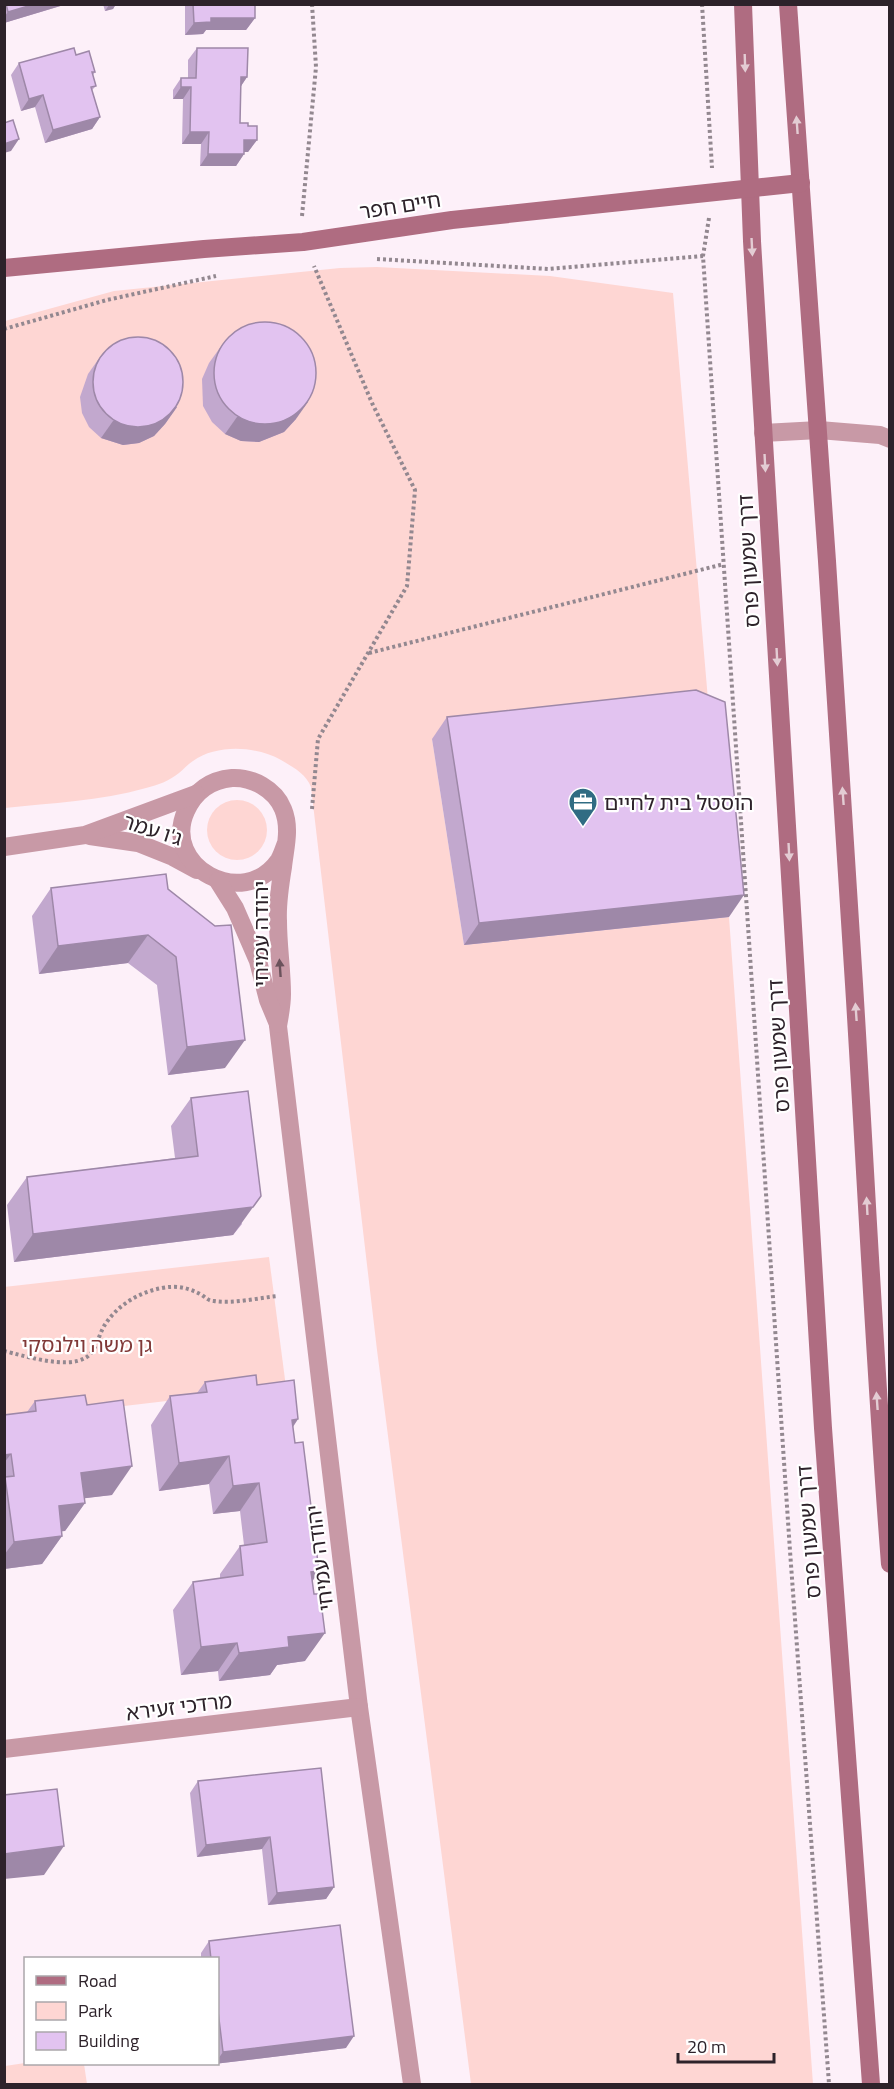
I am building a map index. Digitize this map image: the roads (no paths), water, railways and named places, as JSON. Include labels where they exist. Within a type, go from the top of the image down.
[{"type":"street","name":"דרך שמעון פרס","points":[[743,4],[749,189],[823,1428],[871,2085]]},
{"type":"street","points":[[788,4],[819,430],[857,1031],[876,1381],[890,1564]]},
{"type":"street","name":"חיים חפר","points":[[4,268],[303,242],[452,220],[801,183]]},
{"type":"street","points":[[763,433],[819,430],[880,435],[890,439]]},
{"type":"street","points":[[240,778],[257,783],[272,793],[282,807],[287,834],[279,859],[267,872],[252,881],[236,883],[211,877],[192,861],[184,846],[182,829],[185,813],[196,794],[206,786],[222,779],[240,778]]},
{"type":"street","name":"ג'ו עמר","points":[[4,847],[85,835],[196,794]]},
{"type":"street","name":"יהודה עמיחי","points":[[278,1026],[282,996],[278,901],[287,834]]},
{"type":"street","name":"ג'ו עמר","points":[[85,835],[138,843],[173,857],[211,877]]},
{"type":"street","name":"יהודה עמיחי","points":[[211,877],[235,908],[258,961],[278,1026],[359,1707],[412,2085]]},
{"type":"street","name":"מרדכי זעירא","points":[[4,1749],[359,1707]]},
{"type":"place","name":"הוסטל בית לחיים","points":[[583,828]]},
{"type":"park label","name":"גן משה וילנסקי","points":[[87,1344]]}]
